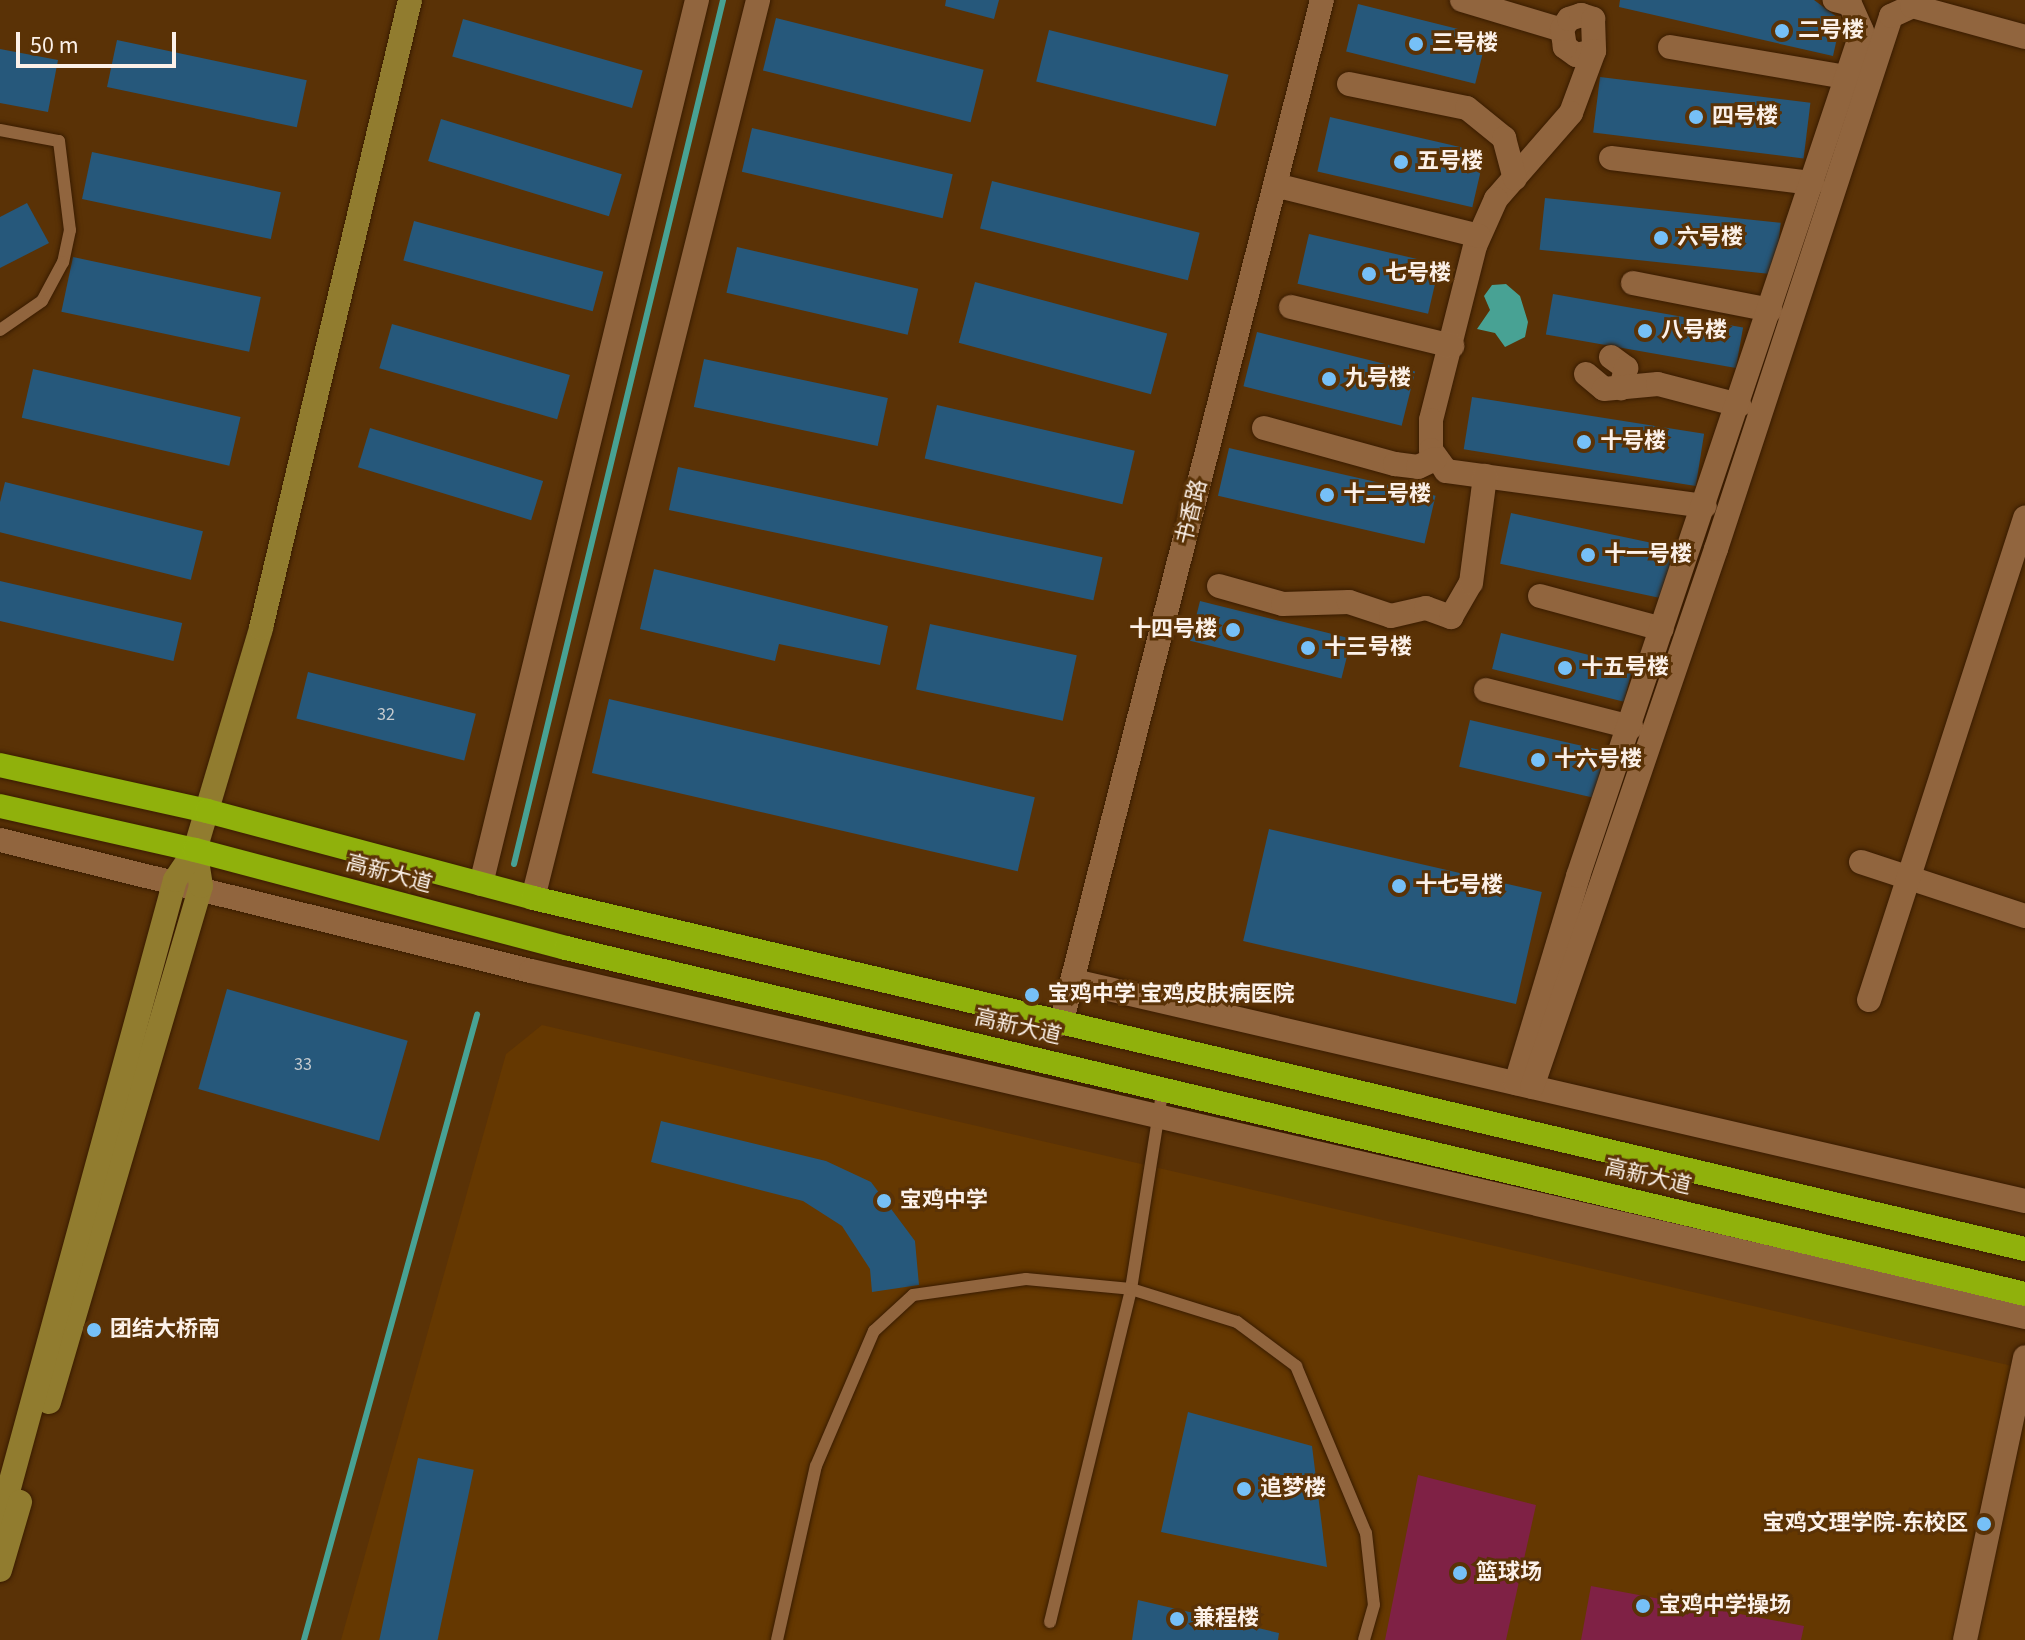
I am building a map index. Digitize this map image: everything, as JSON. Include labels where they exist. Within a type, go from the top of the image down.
[{"type":"highway","name":"高新大道","points":[[0,765],[207,811],[533,898],[2025,1249]]},
{"type":"highway","name":"高新大道","points":[[0,806],[195,850],[566,948],[2025,1294]]},
{"type":"main road","points":[[0,1521],[175,880],[195,850],[261,628],[410,0]]},
{"type":"main road","points":[[0,1570],[201,886],[195,850]]},
{"type":"street","points":[[481,884],[697,0]]},
{"type":"street","points":[[533,898],[758,0]]},
{"type":"street","name":"书香路","points":[[1061,1024],[1322,0]]},
{"type":"street","points":[[1462,0],[1562,30]]},
{"type":"street","points":[[1524,1085],[1594,836],[1862,31],[1850,4],[1835,0]]},
{"type":"street","points":[[1524,1085],[1716,549],[1891,16],[1912,6],[2025,37]]},
{"type":"street","points":[[1562,30],[1569,19],[1589,8],[1597,32],[1594,51],[1571,113],[1496,199],[1479,236],[1431,420],[1435,459],[1446,471],[1705,506]]},
{"type":"street","points":[[1562,30],[1570,52],[1583,56],[1594,51]]},
{"type":"street","points":[[1670,47],[1846,77]]},
{"type":"street","points":[[1349,84],[1467,108],[1504,138],[1515,179]]},
{"type":"street","points":[[1611,158],[1812,183]]},
{"type":"street","points":[[1275,185],[1479,236]]},
{"type":"street","points":[[1633,283],[1770,310]]},
{"type":"street","points":[[1291,307],[1452,346]]},
{"type":"street","points":[[1611,357],[1626,368],[1621,388]]},
{"type":"street","points":[[1586,374],[1594,386],[1621,388],[1658,384],[1739,405]]},
{"type":"street","points":[[1264,428],[1395,464],[1418,467],[1435,459]]},
{"type":"street","points":[[1219,586],[1283,604],[1349,602],[1391,616],[1426,608],[1451,617],[1471,583],[1485,476]]},
{"type":"street","points":[[1869,1000],[2025,518]]},
{"type":"street","points":[[1540,596],[1662,629]]},
{"type":"street","points":[[1486,690],[1631,727]]},
{"type":"street","points":[[0,840],[201,886],[531,971],[2025,1317]]},
{"type":"street","points":[[1861,862],[2025,916]]},
{"type":"street","points":[[1074,981],[2025,1201]]},
{"type":"street","points":[[1965,1640],[2017,1437],[2025,1357]]},
{"type":"lane","points":[[0,130],[59,141],[70,230],[63,262],[42,301],[0,330]]},
{"type":"lane","points":[[1050,1622],[1131,1289],[1161,1116],[1163,1088]]},
{"type":"lane","points":[[777,1640],[816,1466],[874,1331],[913,1295],[1026,1279],[1131,1289],[1237,1322],[1296,1366],[1366,1533],[1374,1605],[1364,1640]]},
{"type":"shaded area","name":"宝鸡中学","points":[[542,1025],[2025,1369],[2025,1640],[341,1640],[506,1054]]},
{"type":"shaded area","name":"篮球场","points":[[1418,1475],[1536,1505],[1506,1640],[1385,1640]]},
{"type":"shaded area","name":"宝鸡中学操场","points":[[1591,1586],[1804,1626],[1801,1640],[1581,1640]]},
{"type":"water","points":[[1506,284],[1520,296],[1528,322],[1525,337],[1505,347],[1495,333],[1477,329],[1490,310],[1484,296],[1492,285]]},
{"type":"building","points":[[946,0],[999,0],[994,19],[945,6]]},
{"type":"building","name":"二号楼","points":[[1620,0],[1814,0],[1841,20],[1833,56],[1619,7]]},
{"type":"building","name":"三号楼","points":[[1358,4],[1487,36],[1475,84],[1346,52]]},
{"type":"building","points":[[776,18],[984,70],[971,122],[763,70]]},
{"type":"building","points":[[463,19],[643,71],[632,108],[452,56]]},
{"type":"building","points":[[1049,30],[1229,75],[1216,126],[1036,81]]},
{"type":"building","points":[[117,40],[307,80],[297,127],[107,87]]},
{"type":"building","points":[[0,49],[58,60],[48,112],[0,103]]},
{"type":"building","name":"四号楼","points":[[1600,77],[1810,103],[1804,158],[1593,133]]},
{"type":"building","name":"五号楼","points":[[1330,117],[1485,153],[1472,207],[1317,172]]},
{"type":"building","points":[[441,119],[622,174],[609,216],[428,161]]},
{"type":"building","points":[[752,128],[953,174],[943,218],[742,172]]},
{"type":"building","points":[[92,152],[281,192],[271,239],[82,199]]},
{"type":"building","points":[[992,181],[1200,233],[1188,280],[980,229]]},
{"type":"building","name":"六号楼","points":[[1545,198],[1781,223],[1775,274],[1540,250]]},
{"type":"building","points":[[27,203],[49,243],[0,268],[0,217]]},
{"type":"building","points":[[414,221],[603,272],[593,311],[403,261]]},
{"type":"building","name":"七号楼","points":[[1309,234],[1440,264],[1428,314],[1298,284]]},
{"type":"building","points":[[737,247],[918,289],[908,335],[726,293]]},
{"type":"building","points":[[73,257],[261,297],[249,352],[61,312]]},
{"type":"building","points":[[975,282],[1167,334],[1151,394],[959,343]]},
{"type":"building","name":"八号楼","points":[[1553,294],[1743,328],[1736,368],[1546,334]]},
{"type":"building","points":[[392,324],[570,375],[557,419],[379,368]]},
{"type":"building","name":"九号楼","points":[[1257,332],[1415,371],[1402,426],[1243,386]]},
{"type":"building","points":[[704,359],[888,398],[878,446],[694,407]]},
{"type":"building","points":[[33,369],[241,417],[229,466],[22,418]]},
{"type":"building","name":"十号楼","points":[[1472,397],[1704,434],[1696,486],[1464,449]]},
{"type":"building","points":[[937,405],[1135,451],[1122,504],[925,459]]},
{"type":"building","points":[[370,428],[543,481],[531,520],[358,467]]},
{"type":"building","name":"十二号楼","points":[[1229,448],[1436,496],[1425,543],[1218,496]]},
{"type":"building","points":[[678,467],[1103,557],[1093,600],[669,510]]},
{"type":"building","points":[[5,482],[203,531],[191,580],[0,532],[0,502]]},
{"type":"building","name":"十一号楼","points":[[1511,513],[1673,548],[1663,598],[1500,564]]},
{"type":"building","points":[[654,569],[888,626],[880,665],[779,644],[775,661],[640,629]]},
{"type":"building","points":[[0,581],[182,623],[173,661],[0,621]]},
{"type":"building","points":[[1200,601],[1351,639],[1341,679],[1190,641]]},
{"type":"building","points":[[930,624],[1077,655],[1063,721],[916,690]]},
{"type":"building","name":"十五号楼","points":[[1501,633],[1633,666],[1624,702],[1492,669]]},
{"type":"building","points":[[308,672],[476,714],[464,760],[296,719]]},
{"type":"building","points":[[609,699],[1035,797],[1018,871],[592,773]]},
{"type":"building","name":"十六号楼","points":[[1470,720],[1604,751],[1594,798],[1459,767]]},
{"type":"building","points":[[1269,829],[1542,892],[1516,1004],[1243,941]]},
{"type":"building","points":[[227,989],[408,1041],[379,1141],[198,1089]]},
{"type":"building","points":[[661,1121],[826,1161],[871,1182],[915,1241],[919,1285],[872,1292],[870,1269],[842,1226],[803,1201],[651,1162]]},
{"type":"building","name":"追梦楼","points":[[1188,1412],[1312,1446],[1327,1567],[1161,1532]]},
{"type":"building","points":[[418,1458],[474,1470],[438,1640],[379,1640]]},
{"type":"building","name":"兼程楼","points":[[1138,1600],[1279,1633],[1278,1640],[1132,1640]]},
{"type":"waterway","points":[[514,864],[723,0]]},
{"type":"waterway","points":[[304,1640],[477,1015]]},
{"type":"place","name":"二号楼","points":[[1782,31]]},
{"type":"place","name":"三号楼","points":[[1416,44]]},
{"type":"place","name":"四号楼","points":[[1696,117]]},
{"type":"place","name":"五号楼","points":[[1401,162]]},
{"type":"place","name":"六号楼","points":[[1661,238]]},
{"type":"place","name":"七号楼","points":[[1369,274]]},
{"type":"place","name":"八号楼","points":[[1645,331]]},
{"type":"place","name":"九号楼","points":[[1329,379]]},
{"type":"place","name":"十号楼","points":[[1584,442]]},
{"type":"place","name":"十二号楼","points":[[1327,495]]},
{"type":"place","name":"十一号楼","points":[[1588,555]]},
{"type":"place","name":"十四号楼","points":[[1233,630]]},
{"type":"place","name":"十三号楼","points":[[1308,648]]},
{"type":"place","name":"十五号楼","points":[[1565,668]]},
{"type":"place","name":"十六号楼","points":[[1538,760]]},
{"type":"place","name":"十七号楼","points":[[1399,886]]},
{"type":"place","name":"宝鸡中学 宝鸡皮肤病医院","points":[[1032,995]]},
{"type":"place","name":"宝鸡中学","points":[[884,1201]]},
{"type":"place","name":"团结大桥南","points":[[94,1330]]},
{"type":"place","name":"追梦楼","points":[[1244,1489]]},
{"type":"place","name":"宝鸡文理学院-东校区","points":[[1984,1524]]},
{"type":"place","name":"篮球场","points":[[1460,1573]]},
{"type":"place","name":"宝鸡中学操场","points":[[1643,1606]]},
{"type":"place","name":"兼程楼","points":[[1177,1619]]}]
